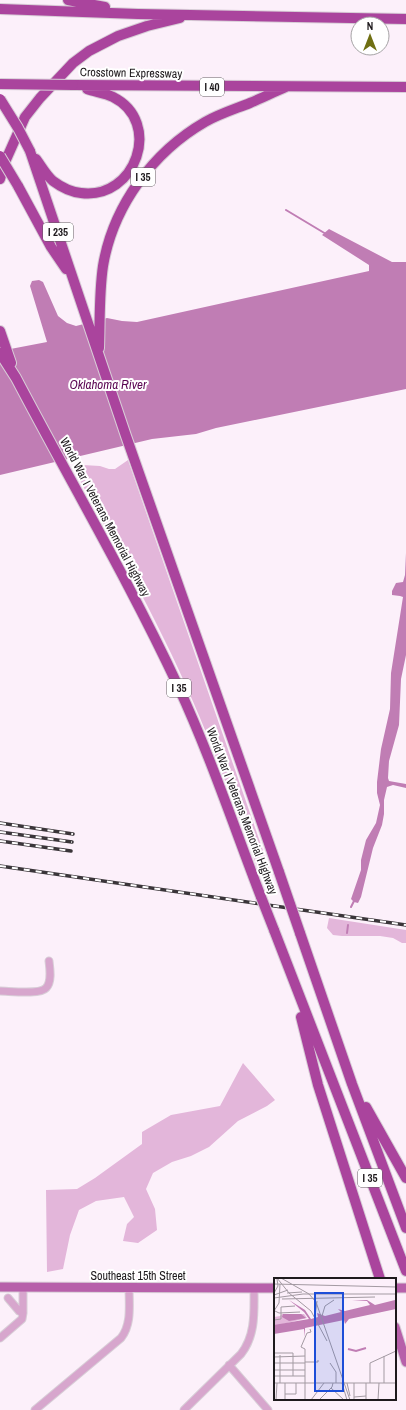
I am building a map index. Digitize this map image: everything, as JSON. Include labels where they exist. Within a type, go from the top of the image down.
[{"type":"highway","points":[[68,0],[138,14]]},
{"type":"highway","points":[[0,9],[138,14],[406,19]]},
{"type":"highway","points":[[0,179],[5,162],[25,117],[73,62],[89,51],[130,31],[198,14]]},
{"type":"highway","name":"Crosstown Expressway","points":[[0,84],[406,87]]},
{"type":"highway","points":[[30,150],[53,180],[68,190],[77,192],[94,193],[103,191],[117,184],[134,165],[138,152],[139,137],[135,121],[126,106],[112,96],[73,85]]},
{"type":"highway","name":"I 35","points":[[99,356],[100,299],[103,265],[112,234],[130,196],[152,165],[178,141],[206,121],[286,87]]},
{"type":"highway","name":"I 235","points":[[0,99],[30,150],[83,304],[99,356]]},
{"type":"highway","points":[[0,156],[52,247],[74,281]]},
{"type":"highway","name":"I 35","points":[[0,331],[16,378]]},
{"type":"highway","points":[[0,353],[16,378]]},
{"type":"highway","name":"World War I Veterans Memorial Highway","points":[[99,356],[352,1084],[406,1228]]},
{"type":"highway","name":"World War I Veterans Memorial Highway","points":[[16,378],[152,632],[178,688],[210,764],[406,1271]]},
{"type":"highway","points":[[291,976],[318,1085],[380,1278]]},
{"type":"highway","points":[[352,1084],[406,1178]]},
{"type":"main road","name":"Southeast 15th Street","points":[[0,1287],[274,1288]]},
{"type":"main road","points":[[396,1330],[406,1362]]},
{"type":"street","points":[[0,991],[40,992],[46,988],[50,980],[49,961]]},
{"type":"street","points":[[0,1338],[22,1319],[23,1287]]},
{"type":"street","points":[[35,1410],[122,1338],[129,1321],[129,1288]]},
{"type":"street","points":[[184,1410],[244,1350],[251,1335],[254,1315],[254,1288]]},
{"type":"street","points":[[8,1298],[19,1312],[23,1313]]},
{"type":"street","points":[[229,1365],[268,1410]]},
{"type":"shaded area","points":[[128,460],[270,871],[258,870],[237,811],[178,667],[73,467],[83,465],[115,469]]},
{"type":"shaded area","points":[[329,918],[406,930],[406,943],[402,943],[393,938],[380,936],[333,935],[327,928]]},
{"type":"shaded area","points":[[243,1063],[275,1100],[267,1106],[238,1121],[209,1147],[191,1156],[172,1162],[153,1173],[146,1189],[155,1209],[157,1230],[138,1243],[123,1241],[127,1224],[134,1217],[124,1197],[96,1201],[79,1210],[70,1235],[63,1269],[47,1272],[46,1190],[77,1189],[95,1178],[142,1144],[142,1132],[171,1115],[220,1106]]},
{"type":"water","name":"Oklahoma River","points":[[329,229],[392,262],[406,262],[406,389],[216,428],[196,434],[152,439],[0,475],[0,351],[47,342],[30,286],[32,281],[39,280],[43,282],[58,316],[67,323],[76,326],[107,318],[137,322],[369,271],[369,265],[322,235]]},
{"type":"water","points":[[406,553],[406,655],[401,679],[399,725],[389,761],[388,778],[389,781],[406,784],[406,788],[393,785],[387,787],[384,800],[382,825],[373,848],[361,897],[358,903],[351,899],[361,870],[361,860],[366,840],[376,823],[380,805],[377,793],[377,782],[381,749],[390,709],[391,673],[403,597],[392,595],[392,591],[396,583],[403,582],[405,575]]},
{"type":"waterway","points":[[286,210],[326,234]]},
{"type":"waterway","points":[[351,907],[354,901]]},
{"type":"waterway","points":[[347,933],[348,925]]},
{"type":"railway","points":[[0,823],[73,834]]},
{"type":"railway","points":[[0,832],[72,842]]},
{"type":"railway","points":[[0,841],[71,851]]},
{"type":"railway","points":[[0,866],[406,925]]}]
